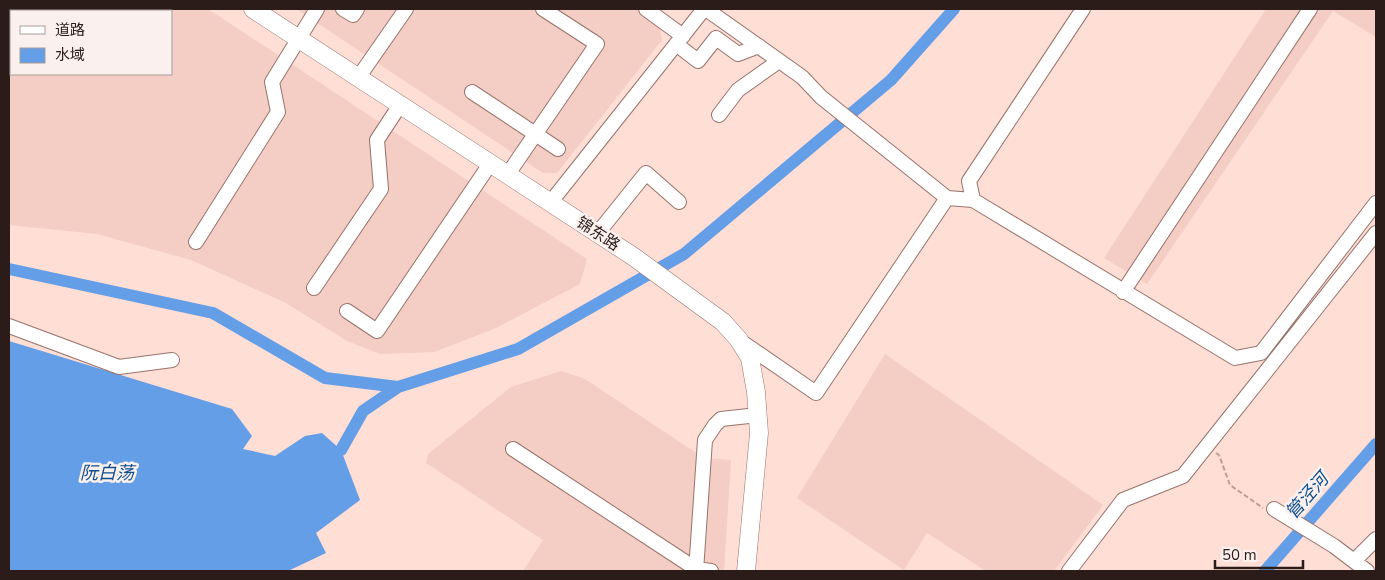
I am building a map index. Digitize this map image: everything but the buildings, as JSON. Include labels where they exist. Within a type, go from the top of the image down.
[{"type":"main road","name":"锦东路","points":[[253,9],[634,258],[723,322],[739,340],[750,358],[756,392],[759,433],[746,571]]},
{"type":"street","points":[[196,242],[278,112],[272,82],[317,9]]},
{"type":"street","points":[[343,9],[353,15],[357,9]]},
{"type":"street","points":[[358,78],[406,9]]},
{"type":"street","points":[[508,174],[596,44],[543,9]]},
{"type":"street","points":[[646,9],[698,61],[716,38],[738,54],[759,46]]},
{"type":"street","points":[[550,203],[705,9],[802,77],[821,97],[947,198],[973,200],[1235,358],[1261,353],[1376,203]]},
{"type":"street","points":[[973,200],[969,181],[1084,9]]},
{"type":"street","points":[[1123,292],[1310,9]]},
{"type":"street","points":[[718,115],[738,90],[779,61]]},
{"type":"street","points":[[472,92],[558,149]]},
{"type":"street","points":[[314,288],[381,190],[377,140],[400,105]]},
{"type":"street","points":[[348,311],[377,330],[490,164]]},
{"type":"street","points":[[597,234],[646,173],[679,202]]},
{"type":"street","points":[[739,340],[816,393],[947,198]]},
{"type":"street","points":[[1069,571],[1123,500],[1183,476],[1376,233]]},
{"type":"street","points":[[9,326],[119,367],[172,360]]},
{"type":"street","points":[[696,570],[705,440],[714,425],[721,419],[758,414]]},
{"type":"street","points":[[513,449],[696,570],[712,571]]},
{"type":"street","points":[[1274,509],[1325,540],[1367,571]]},
{"type":"street","points":[[1354,562],[1376,538]]},
{"type":"path","points":[[1207,446],[1219,455],[1230,485],[1265,510],[1274,509]]},
{"type":"shaded area","points":[[9,9],[208,9],[587,259],[580,284],[494,329],[434,352],[380,354],[347,341],[286,303],[191,260],[97,234],[9,225]]},
{"type":"shaded area","points":[[296,9],[646,9],[658,17],[662,40],[557,173],[543,173]]},
{"type":"shaded area","points":[[1266,9],[1376,9],[1376,37],[1333,11],[1147,284],[1104,258]]},
{"type":"shaded area","points":[[885,354],[1103,505],[1054,571],[986,571],[927,533],[904,570],[797,498]]},
{"type":"shaded area","points":[[561,371],[585,379],[704,458],[731,460],[724,571],[523,571],[543,540],[426,463],[428,454],[511,387]]},
{"type":"water","name":"阮白荡","points":[[9,341],[232,409],[252,436],[243,449],[275,456],[305,436],[322,433],[341,450],[360,500],[316,533],[326,553],[288,571],[9,571]]},
{"type":"waterway","points":[[9,269],[213,313],[325,378],[398,387],[518,349],[684,254],[891,80],[954,9]]},
{"type":"waterway","points":[[341,450],[363,411],[398,387]]},
{"type":"waterway","name":"管泾河","points":[[1265,571],[1376,444]]}]
